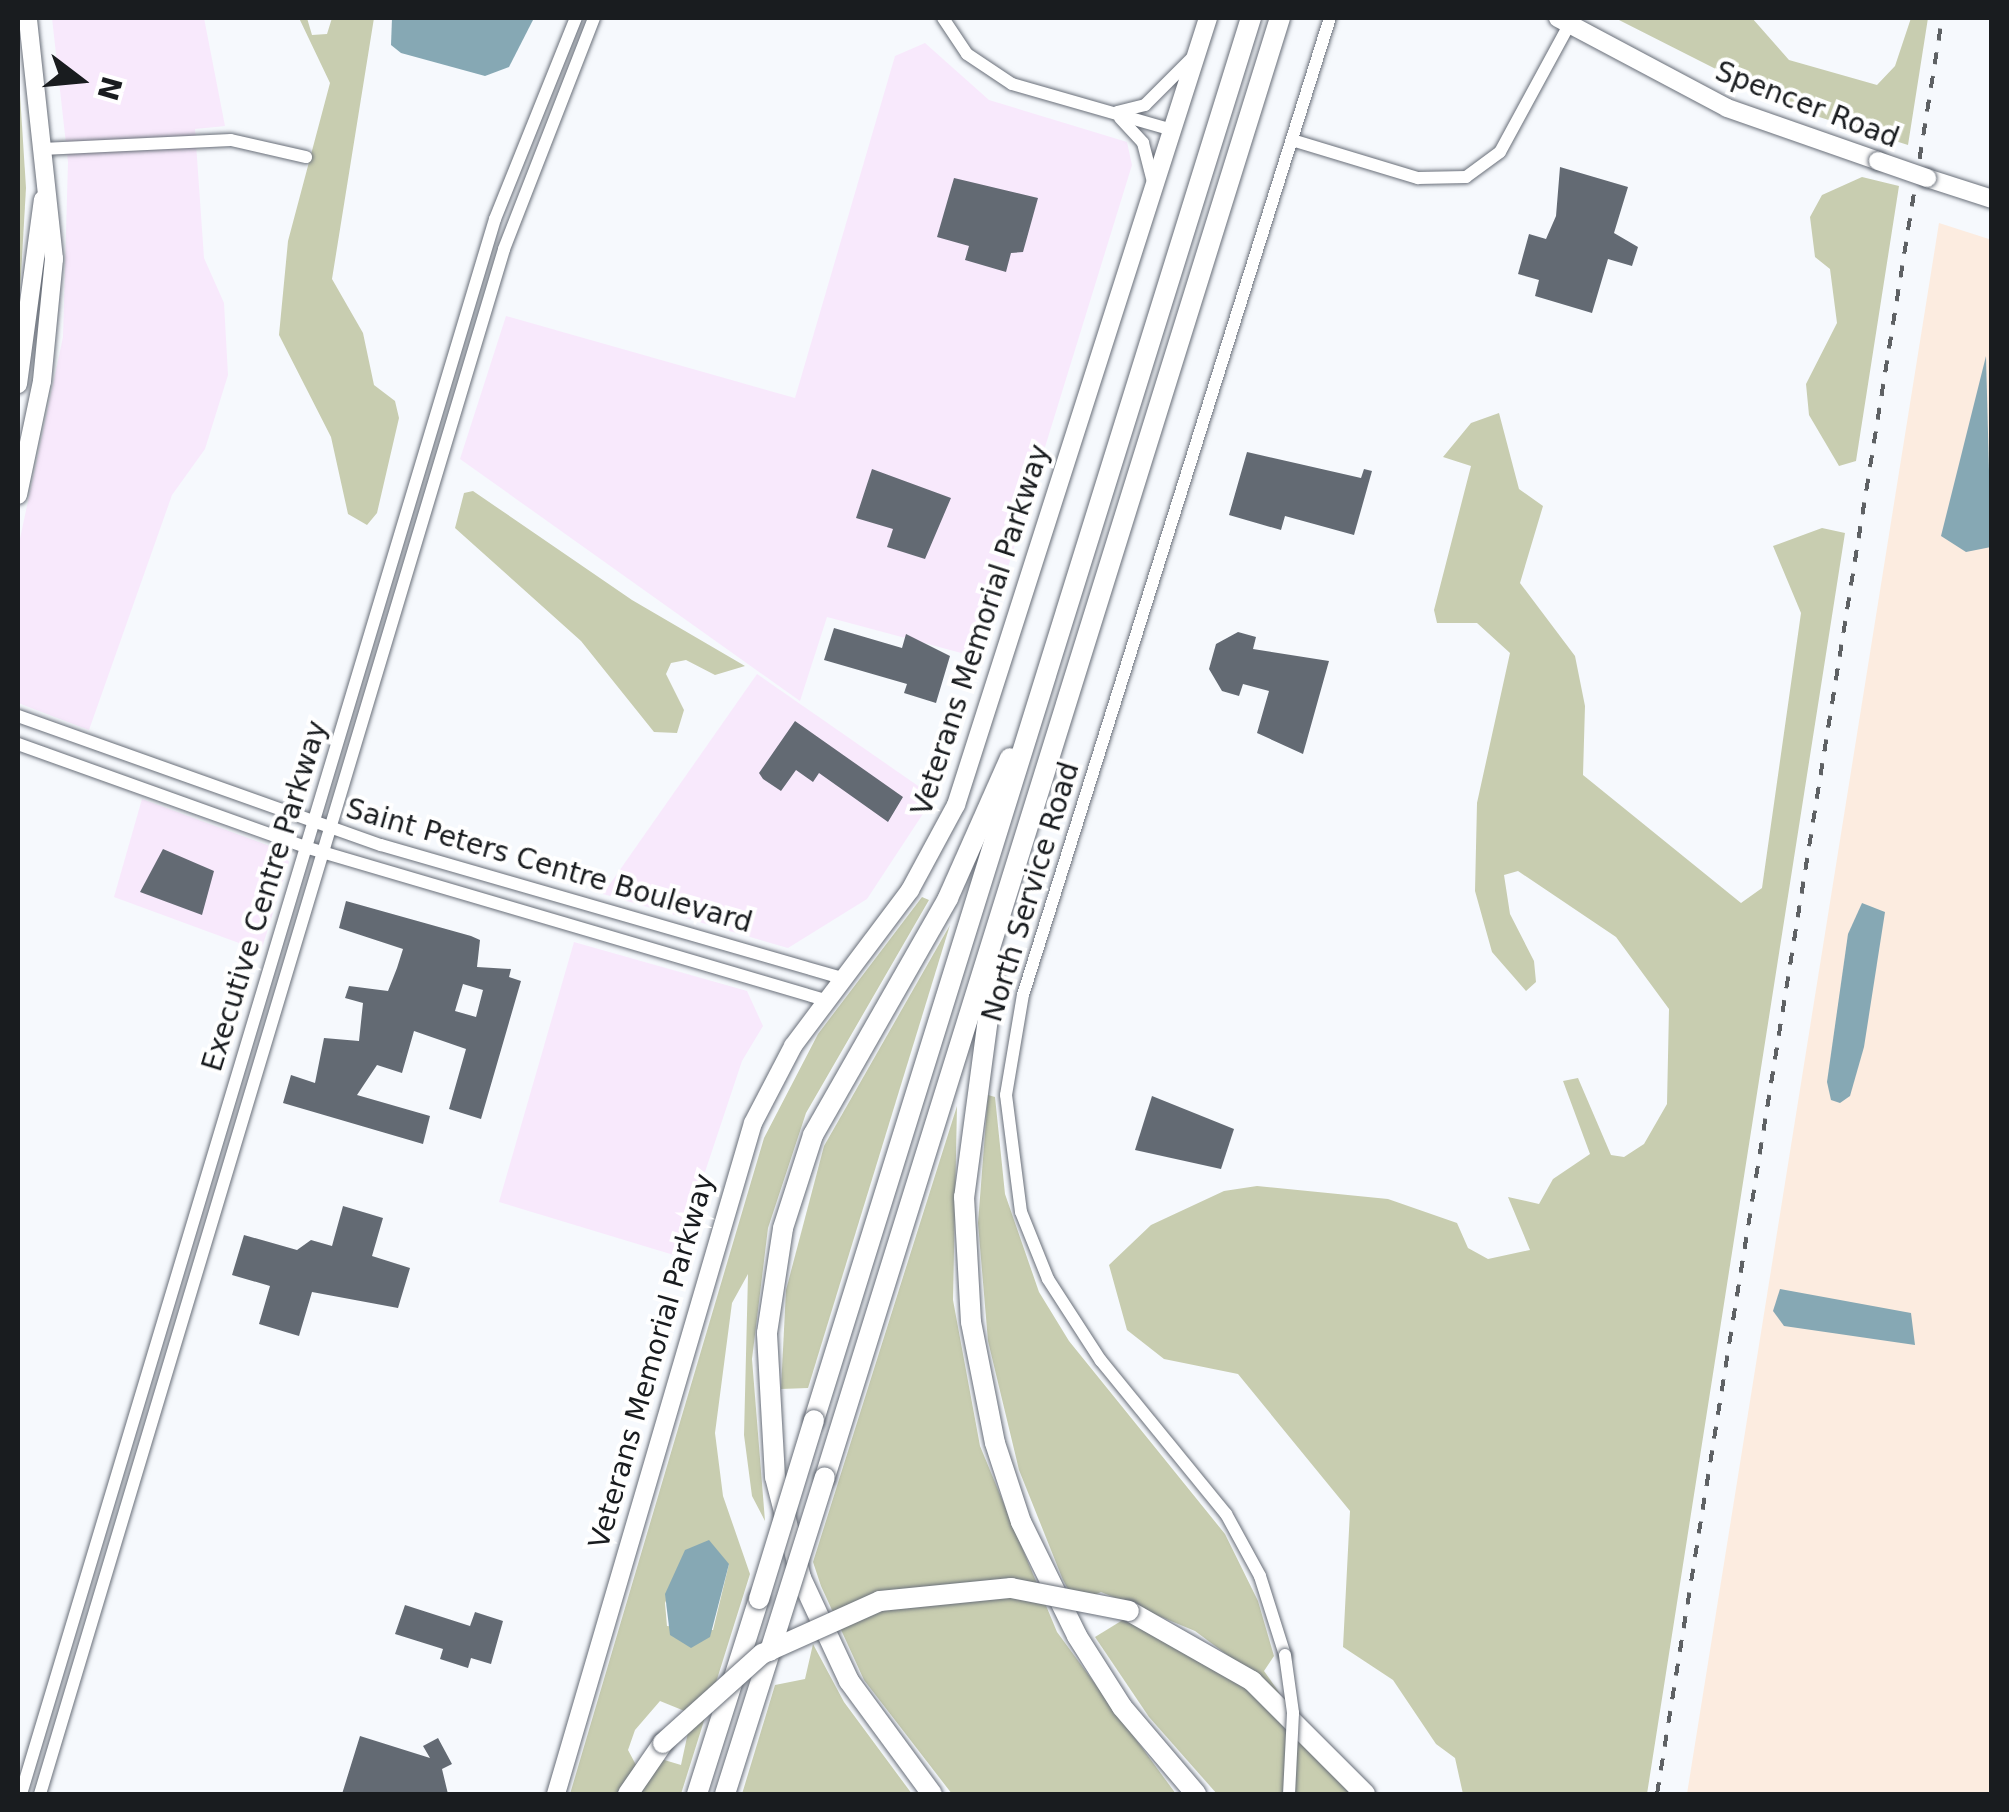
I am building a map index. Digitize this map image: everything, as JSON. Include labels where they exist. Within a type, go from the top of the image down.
[{"type":"highway","points":[[697,1794],[1251,18]]},
{"type":"highway","points":[[726,1794],[1280,18]]},
{"type":"highway","points":[[932,1794],[848,1680],[790,1544],[768,1415],[769,1314],[783,1228],[813,1135],[948,898],[1028,726]]},
{"type":"highway","points":[[1004,900],[964,1197],[967,1282],[986,1404],[1017,1509],[1057,1600],[1122,1706],[1196,1794]]},
{"type":"highway","points":[[628,1794],[663,1743],[762,1654],[880,1601],[1011,1588],[1129,1612],[1252,1682],[1365,1794]]},
{"type":"main road","points":[[18,495],[51,303],[54,236],[45,194],[28,18]]},
{"type":"main road","name":"Veterans Memorial Parkway","points":[[556,1794],[739,1161],[772,1082],[825,1000],[910,890],[956,805],[1208,18]]},
{"type":"main road","name":"Spencer Road","points":[[1564,20],[1727,108],[1992,199]]},
{"type":"main road","points":[[18,384],[45,194]]},
{"type":"street","name":"Executive Centre Parkway","points":[[21,1794],[495,218],[576,18]]},
{"type":"street","name":"Executive Centre Parkway","points":[[40,1794],[504,249],[594,18]]},
{"type":"street","points":[[943,18],[968,54],[998,77],[1172,130]]},
{"type":"street","name":"North Service Road","points":[[1289,1794],[1293,1713],[1285,1654],[1260,1576],[1226,1514],[1102,1361],[1048,1279],[1021,1212],[1006,1095],[1023,994],[1330,18]]},
{"type":"street","points":[[1292,140],[1429,180],[1466,177],[1500,152],[1564,20]]},
{"type":"street","points":[[1114,113],[1159,95],[1198,49]]},
{"type":"street","points":[[1114,113],[1143,143],[1154,187]]},
{"type":"street","points":[[42,150],[231,140],[306,157]]},
{"type":"street","name":"Saint Peters Centre Boulevard","points":[[18,716],[312,822],[842,978]]},
{"type":"street","name":"Saint Peters Centre Boulevard","points":[[18,744],[305,847],[825,1000]]},
{"type":"shaded area","points":[[52,18],[204,18],[225,126],[195,129],[204,258],[224,303],[228,375],[205,449],[172,495],[89,730],[18,703],[18,548],[63,337],[68,162]]},
{"type":"shaded area","points":[[925,43],[989,100],[1127,142],[1132,165],[980,658],[827,617],[800,701],[460,459],[506,316],[795,398],[895,56]]},
{"type":"shaded area","points":[[1939,223],[1992,240],[1991,1794],[1687,1794]]},
{"type":"shaded area","points":[[757,674],[934,797],[867,899],[788,948],[603,894]]},
{"type":"shaded area","points":[[142,799],[278,849],[289,862],[261,951],[114,897]]},
{"type":"shaded area","points":[[574,942],[747,991],[763,1026],[742,1061],[677,1256],[499,1202]]},
{"type":"green space","points":[[299,18],[307,18],[312,35],[327,34],[332,18],[374,18],[332,279],[363,333],[374,385],[395,401],[399,418],[377,513],[367,525],[348,514],[331,437],[279,335],[288,241],[330,83]]},
{"type":"green space","points":[[1615,18],[1752,18],[1789,60],[1877,85],[1895,66],[1911,18],[1928,18],[1908,145],[1797,110]]},
{"type":"green space","points":[[18,63],[26,188],[18,327]]},
{"type":"green space","points":[[1862,177],[1899,186],[1856,461],[1839,466],[1809,415],[1806,384],[1837,323],[1830,269],[1815,257],[1810,217],[1822,195]]},
{"type":"green space","points":[[1499,413],[1519,489],[1543,506],[1520,583],[1575,656],[1585,706],[1583,775],[1741,903],[1762,888],[1801,613],[1773,546],[1822,528],[1845,533],[1647,1794],[1463,1794],[1455,1758],[1436,1744],[1393,1680],[1343,1647],[1350,1511],[1238,1374],[1164,1359],[1127,1330],[1109,1265],[1151,1225],[1224,1191],[1257,1186],[1388,1199],[1457,1223],[1468,1248],[1488,1259],[1530,1250],[1508,1197],[1539,1204],[1553,1179],[1590,1154],[1563,1081],[1578,1078],[1611,1155],[1624,1157],[1644,1144],[1667,1104],[1669,1009],[1616,937],[1518,871],[1504,875],[1510,914],[1534,961],[1536,982],[1526,991],[1492,952],[1475,891],[1477,803],[1510,653],[1477,623],[1437,623],[1434,610],[1471,466],[1443,457],[1471,423]]},
{"type":"green space","points":[[473,491],[632,600],[745,666],[715,675],[686,660],[671,663],[666,674],[684,710],[677,733],[654,732],[581,641],[455,528],[464,493]]},
{"type":"green space","points":[[922,897],[929,900],[806,1113],[768,1228],[752,1359],[765,1521],[752,1496],[744,1435],[748,1274],[732,1303],[715,1433],[723,1496],[750,1574],[681,1794],[636,1794],[661,1759],[681,1765],[692,1714],[660,1701],[635,1730],[628,1750],[636,1765],[619,1794],[570,1794],[764,1138],[818,1034]],"holes":[[[729,1564],[713,1630],[667,1626],[665,1603],[679,1571]]]},
{"type":"green space","points":[[950,925],[808,1388],[781,1389],[786,1290],[824,1146]]},
{"type":"green space","points":[[988,1095],[995,1097],[1005,1194],[1039,1292],[1069,1341],[1225,1534],[1258,1601],[1274,1656],[1264,1671],[1281,1695],[1195,1631],[1101,1592],[1076,1604],[1063,1580],[1019,1470],[988,1341],[978,1223]]},
{"type":"green space","points":[[957,1106],[953,1300],[980,1446],[1057,1632],[1176,1794],[952,1794],[864,1680],[813,1562]]},
{"type":"green space","points":[[1126,1618],[1233,1675],[1356,1794],[1217,1794],[1149,1717],[1095,1637]]},
{"type":"green space","points":[[813,1644],[844,1702],[912,1794],[742,1794],[775,1685],[805,1679]]},
{"type":"water","points":[[392,18],[534,18],[509,67],[485,76],[401,53],[391,45]]},
{"type":"water","points":[[1986,356],[1991,547],[1966,552],[1941,536]]},
{"type":"water","points":[[1862,903],[1885,912],[1864,1047],[1850,1096],[1840,1103],[1831,1100],[1827,1082],[1848,934]]},
{"type":"water","points":[[1780,1289],[1911,1313],[1915,1345],[1784,1326],[1773,1311]]},
{"type":"water","points":[[709,1540],[729,1564],[710,1637],[691,1648],[670,1635],[665,1594],[685,1550]]},
{"type":"building","points":[[1560,167],[1628,187],[1614,233],[1638,247],[1632,266],[1608,259],[1592,313],[1535,296],[1539,280],[1518,274],[1529,234],[1546,239],[1556,216]]},
{"type":"building","points":[[954,178],[1038,198],[1023,252],[1011,253],[1006,272],[965,260],[969,246],[937,237]]},
{"type":"building","points":[[1247,452],[1361,478],[1364,469],[1372,471],[1354,535],[1285,516],[1281,530],[1229,515]]},
{"type":"building","points":[[872,469],[951,498],[925,559],[887,547],[893,529],[856,518]]},
{"type":"building","points":[[834,628],[902,648],[906,634],[950,656],[936,703],[904,693],[907,684],[824,660]]},
{"type":"building","points":[[1238,632],[1256,637],[1253,649],[1329,661],[1303,754],[1257,733],[1269,691],[1243,684],[1239,696],[1222,691],[1209,669],[1216,644]]},
{"type":"building","points":[[795,721],[903,797],[888,822],[819,773],[813,782],[796,770],[781,791],[763,779],[759,773]]},
{"type":"building","points":[[163,849],[214,871],[202,915],[140,892]]},
{"type":"building","points":[[346,901],[471,936],[480,940],[477,967],[511,969],[509,977],[521,981],[481,1119],[449,1109],[466,1049],[414,1031],[402,1073],[377,1065],[357,1095],[430,1116],[423,1144],[283,1103],[291,1075],[315,1083],[324,1038],[359,1041],[363,1003],[345,998],[349,986],[388,991],[397,968],[403,949],[339,928]],"holes":[[[463,984],[483,990],[476,1017],[455,1011]]]},
{"type":"building","points":[[1152,1096],[1234,1129],[1221,1169],[1135,1150]]},
{"type":"building","points":[[343,1206],[383,1218],[372,1256],[410,1268],[398,1308],[312,1292],[299,1336],[259,1324],[270,1286],[232,1275],[244,1235],[297,1250],[311,1240],[332,1246]]},
{"type":"building","points":[[405,1605],[470,1626],[475,1612],[503,1621],[491,1664],[471,1658],[468,1668],[440,1659],[443,1649],[395,1634]]},
{"type":"building","points":[[360,1736],[430,1758],[423,1746],[438,1738],[452,1764],[442,1769],[448,1794],[342,1794]]},
{"type":"railway","points":[[1657,1794],[1942,18]]}]
